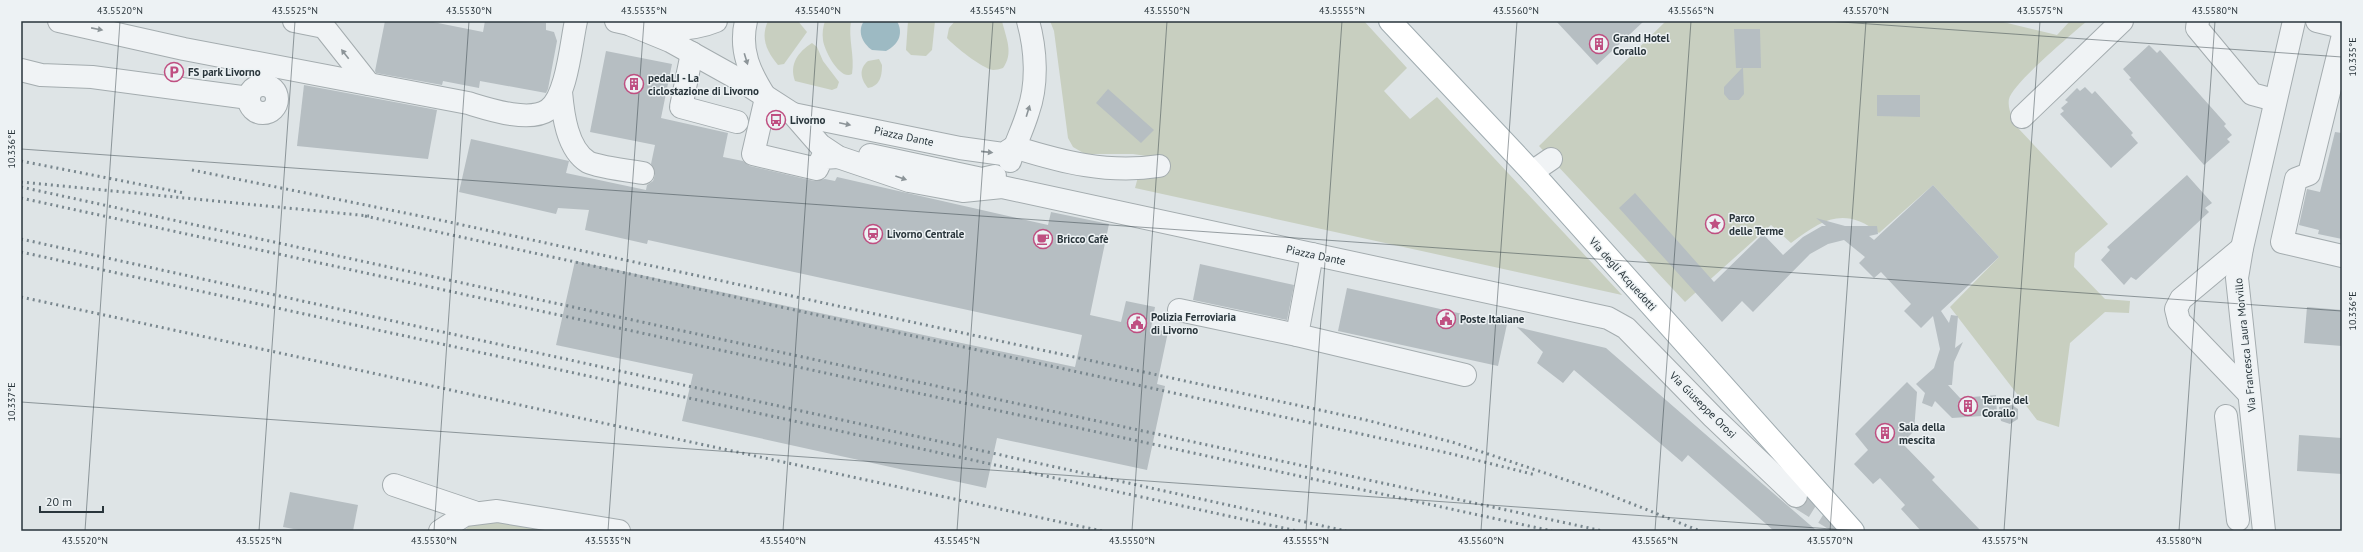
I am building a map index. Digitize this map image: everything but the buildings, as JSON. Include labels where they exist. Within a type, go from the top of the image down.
[{"type":"main road","name":"Via degli Acquedotti","points":[[1391,21],[1532,172],[1853,531]]},
{"type":"street","points":[[59,21],[144,30],[184,49],[468,103],[508,114],[533,115],[548,110],[561,92]]},
{"type":"street","points":[[294,21],[324,27],[369,84]]},
{"type":"street","points":[[576,21],[561,92],[563,114],[572,143],[588,162],[643,174]]},
{"type":"street","name":"Piazza Dante","points":[[623,23],[682,29],[695,28],[716,21]]},
{"type":"street","name":"Piazza Dante","points":[[746,21],[743,42],[745,58],[753,78],[766,98]]},
{"type":"street","points":[[1008,167],[1029,111],[1035,74],[1034,49],[1028,21]]},
{"type":"street","points":[[2022,117],[2122,21]]},
{"type":"street","points":[[2188,21],[2197,28],[2252,94],[2274,100]]},
{"type":"street","name":"Via Francesca Laura Morvillo","points":[[2255,528],[2257,465],[2237,278],[2242,248],[2274,100],[2294,21]]},
{"type":"street","points":[[2317,21],[2342,27]]},
{"type":"street","name":"Piazza Dante","points":[[623,23],[670,41],[692,52],[793,114],[820,145],[838,157],[909,181],[956,190],[987,190],[1008,167]]},
{"type":"street","points":[[2342,39],[2309,174],[2296,179],[2282,242],[2342,256]]},
{"type":"street","points":[[692,52],[681,107],[737,122]]},
{"type":"street","points":[[21,70],[41,75],[92,77],[157,84],[249,98]]},
{"type":"street","points":[[766,98],[753,154],[817,169],[822,158],[838,157]]},
{"type":"street","name":"Piazza Dante","points":[[793,114],[973,150],[1003,154],[1008,167],[1024,192],[1608,318]]},
{"type":"street","name":"Piazza Dante","points":[[820,145],[982,179],[1008,167]]},
{"type":"street","points":[[1532,172],[1551,159]]},
{"type":"street","points":[[1008,167],[1090,167],[1110,170],[1159,166]]},
{"type":"street","points":[[1008,167],[1014,172],[1024,192]]},
{"type":"street","points":[[2242,248],[2180,299],[2176,309],[2179,321],[2249,394]]},
{"type":"street","points":[[1297,335],[1312,254]]},
{"type":"street","points":[[1179,310],[1297,335],[1465,375]]},
{"type":"street","name":"Via Giuseppe Orosi","points":[[1608,318],[1626,328],[1713,417],[1796,496]]},
{"type":"street","points":[[2226,416],[2232,467],[2255,528]]},
{"type":"street","points":[[2232,467],[2257,465]]},
{"type":"street","points":[[394,485],[474,512]]},
{"type":"street","points":[[440,531],[458,518],[474,512],[497,511],[572,527],[611,530]]},
{"type":"green space","points":[[768,21],[798,21],[807,32],[784,64],[778,65],[768,50],[765,33]]},
{"type":"green space","points":[[825,21],[851,21],[850,34],[853,61],[852,74],[847,75],[843,73],[829,57],[823,40]]},
{"type":"green space","points":[[908,21],[935,21],[932,50],[926,56],[911,55],[906,50]]},
{"type":"green space","points":[[955,21],[1002,21],[1009,51],[1003,68],[994,70],[988,69],[969,57],[951,42],[947,38],[949,28]]},
{"type":"green space","points":[[1050,21],[1364,21],[1407,68],[1384,91],[1410,119],[1437,97],[1622,295],[1135,188],[1138,177],[1166,159],[1133,154],[1085,154],[1073,147],[1068,138],[1054,31]]},
{"type":"green space","name":"Parco delle Terme","points":[[1666,21],[1999,21],[2057,35],[2070,21],[2087,21],[2020,82],[2009,99],[2011,115],[2018,128],[2108,224],[2075,253],[2074,267],[2105,299],[2130,301],[2129,313],[2105,312],[2070,343],[2059,427],[2037,420],[1950,307],[1999,257],[1933,185],[1879,233],[1855,220],[1844,218],[1834,219],[1813,228],[1791,243],[1771,225],[1685,302],[1539,146]]},
{"type":"green space","points":[[812,43],[817,47],[823,61],[839,82],[837,88],[832,90],[795,81],[793,69],[796,59],[803,50]]},
{"type":"green space","points":[[879,59],[882,65],[880,80],[872,87],[868,88],[862,78],[863,67],[868,61]]},
{"type":"green space","points":[[500,521],[542,527],[546,531],[464,531],[472,523]]},
{"type":"water","points":[[864,21],[897,21],[900,30],[899,39],[894,46],[886,51],[872,50],[868,47],[862,37],[861,29]]},
{"type":"tunnel","points":[[1796,496],[1846,527]]},
{"type":"railway","points":[[21,161],[184,193]]},
{"type":"railway","points":[[192,170],[435,219],[1366,420],[1452,442],[1605,493],[1700,531]]},
{"type":"railway","points":[[21,182],[369,216]]},
{"type":"railway","points":[[21,187],[1603,531]]},
{"type":"railway","points":[[21,198],[1552,531]]},
{"type":"railway","points":[[365,216],[1448,453],[1536,475]]},
{"type":"railway","points":[[21,239],[1346,531]]},
{"type":"railway","points":[[21,252],[1297,531]]},
{"type":"railway","points":[[21,297],[1102,531]]},
{"type":"place","name":"Grand Hotel Corallo","points":[[1599,44]]},
{"type":"place","name":"FS park Livorno","points":[[174,72]]},
{"type":"place","name":"pedaLI - La ciclostazione di Livorno","points":[[634,84]]},
{"type":"place","name":"Livorno","points":[[776,120]]},
{"type":"place","name":"Parco delle Terme","points":[[1715,224]]},
{"type":"place","name":"Livorno Centrale","points":[[873,234]]},
{"type":"place","name":"Bricco Cafè","points":[[1043,239]]},
{"type":"place","name":"Poste Italiane","points":[[1446,319]]},
{"type":"place","name":"Polizia Ferroviaria di Livorno","points":[[1137,323]]},
{"type":"place","name":"Terme del Corallo","points":[[1968,406]]},
{"type":"place","name":"Sala della mescita","points":[[1885,433]]}]
